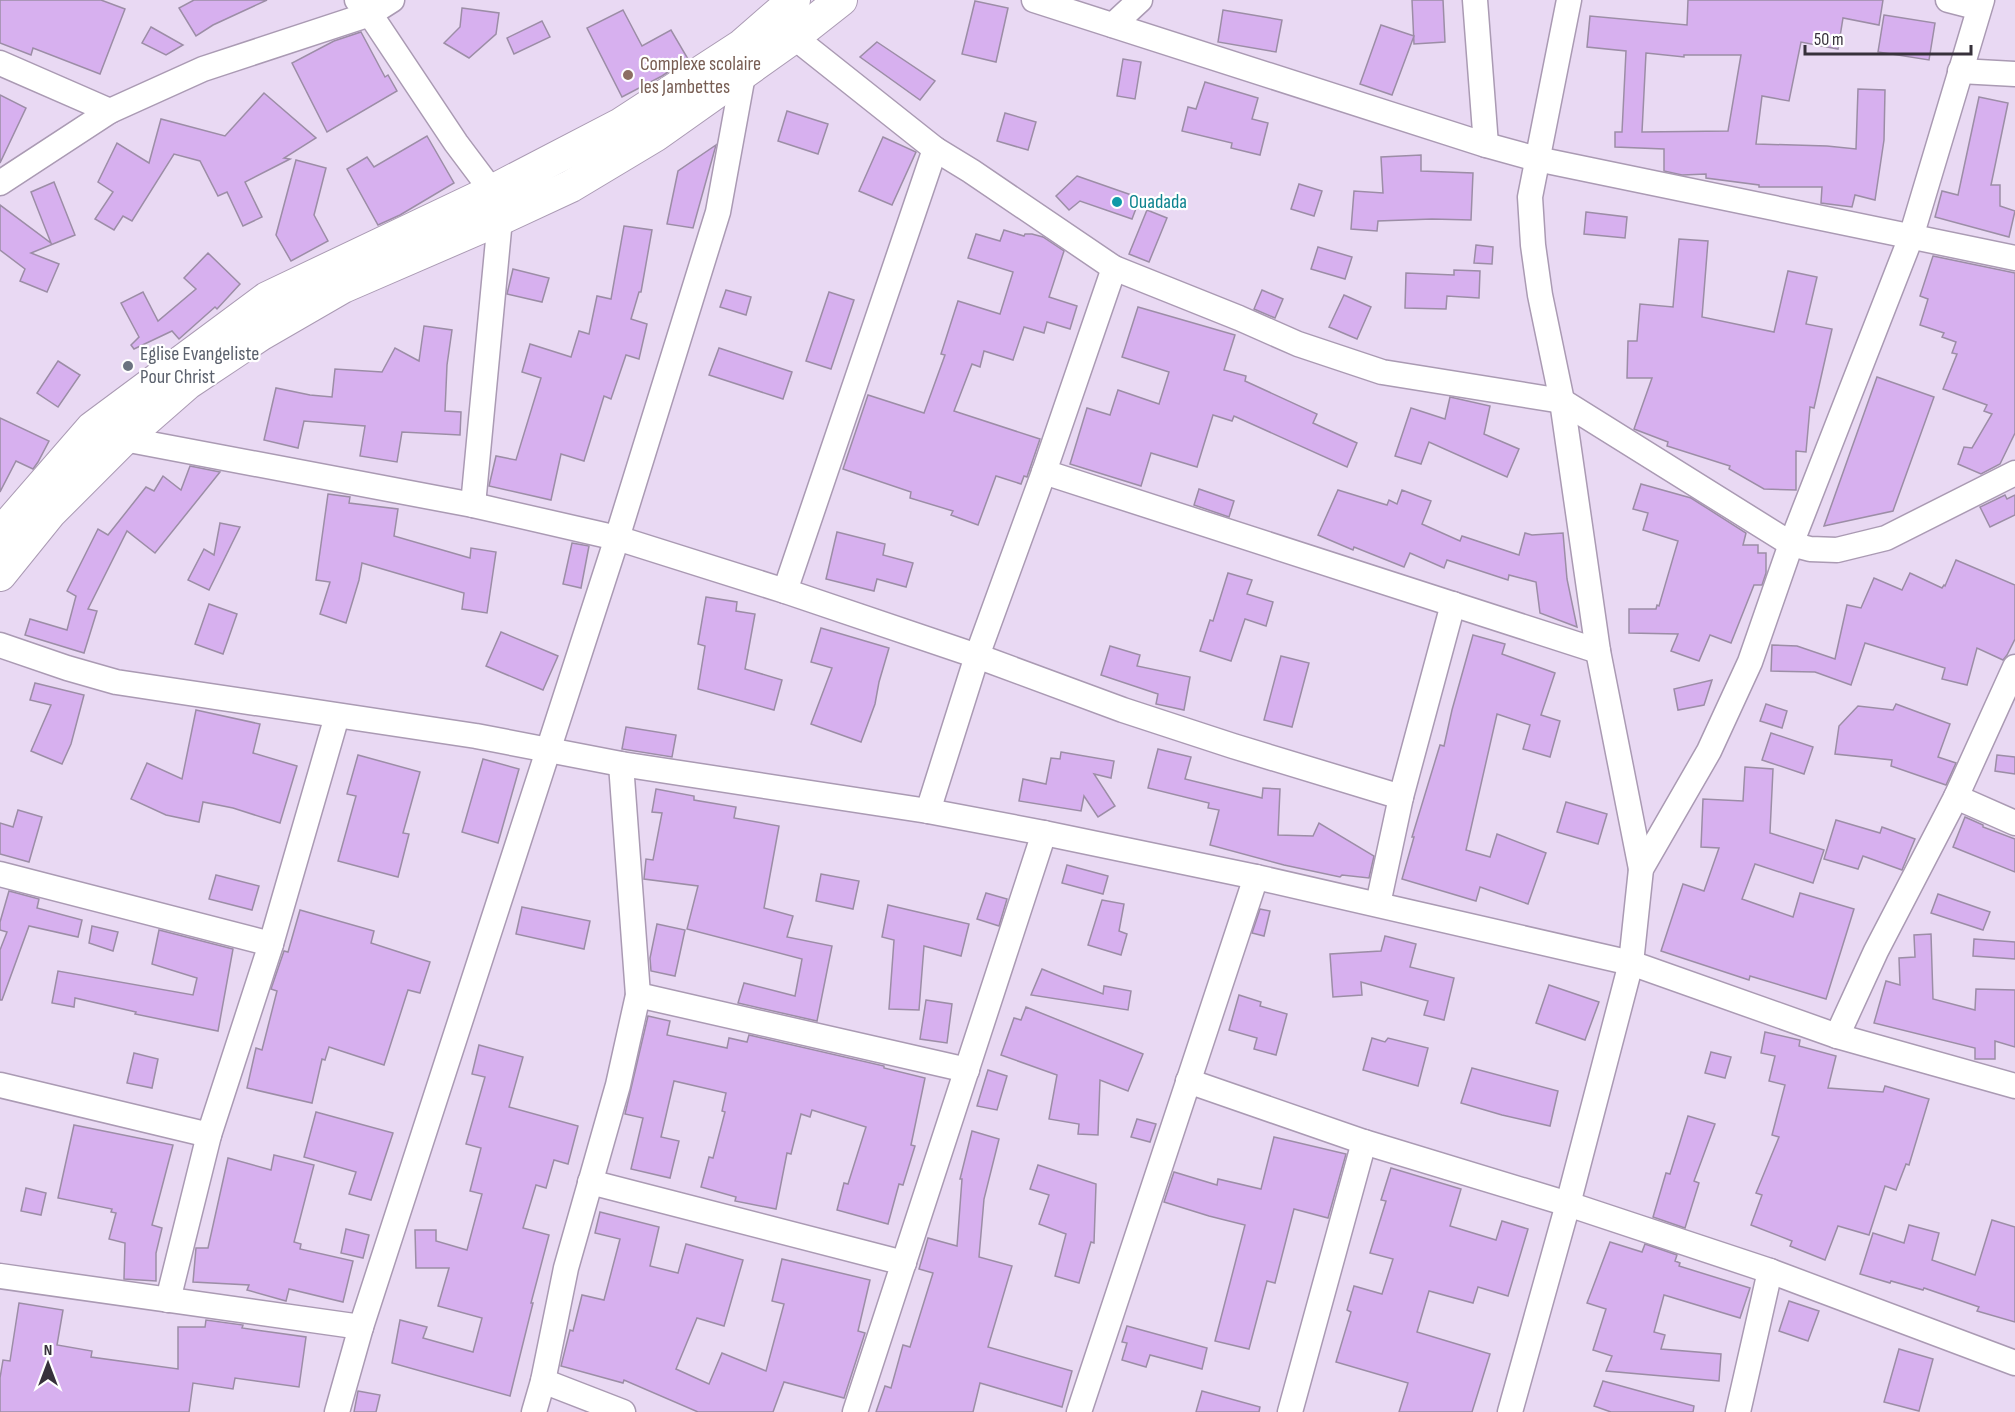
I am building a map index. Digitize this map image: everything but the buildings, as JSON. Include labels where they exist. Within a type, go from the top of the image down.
[{"type":"street","points":[[0,183],[110,111],[203,69],[364,7],[392,0]]},
{"type":"street","points":[[0,575],[50,513],[124,439],[188,383],[260,334],[496,205],[741,46],[794,0]]},
{"type":"street","points":[[0,534],[92,428],[267,298],[496,205],[571,186],[656,135],[742,75],[841,0]]},
{"type":"street","points":[[1034,0],[1486,145],[1538,159],[2015,258]]},
{"type":"street","points":[[1113,25],[1140,0]]},
{"type":"street","points":[[1475,0],[1486,145]]},
{"type":"street","points":[[1510,1412],[1568,1204],[1631,963],[1641,869],[1598,651],[1563,401],[1540,295],[1533,245],[1530,197],[1569,0]]},
{"type":"street","points":[[1641,869],[1709,751],[1750,662],[1791,544],[1911,237],[1980,4],[1948,0]]},
{"type":"street","points":[[364,7],[496,205],[473,505]]},
{"type":"street","points":[[794,37],[935,149],[1114,268],[1299,344],[1382,372],[1563,401],[1791,544],[1809,549],[1837,550],[1886,538],[2015,472]]},
{"type":"street","points":[[0,63],[110,111]]},
{"type":"street","points":[[1960,71],[2015,74]]},
{"type":"street","points":[[337,1412],[361,1327],[617,538],[717,212],[742,75]]},
{"type":"street","points":[[785,591],[935,149]]},
{"type":"street","points":[[928,811],[977,656],[1044,472],[1114,268]]},
{"type":"street","points":[[124,439],[473,505],[617,538],[785,591],[977,656],[1122,710],[1401,797]]},
{"type":"street","points":[[1044,472],[1598,651]]},
{"type":"street","points":[[1378,904],[1401,797],[1453,604]]},
{"type":"street","points":[[0,645],[116,682],[476,736],[621,764],[928,811],[1044,833],[1378,904],[1631,963],[1837,1036],[2015,1086]]},
{"type":"street","points":[[1837,1036],[1876,951],[1956,797],[2015,667]]},
{"type":"street","points":[[168,1300],[209,1135],[271,944],[337,716]]},
{"type":"street","points":[[534,1412],[543,1381],[566,1268],[618,1085],[638,995],[621,764]]},
{"type":"street","points":[[1956,797],[2015,823]]},
{"type":"street","points":[[855,1412],[1044,833]]},
{"type":"street","points":[[0,874],[271,944]]},
{"type":"street","points":[[1079,1412],[1256,878]]},
{"type":"street","points":[[638,995],[967,1070]]},
{"type":"street","points":[[1188,1081],[1364,1142],[1568,1204],[1770,1271],[2015,1363]]},
{"type":"street","points":[[0,1085],[209,1135]]},
{"type":"street","points":[[1290,1412],[1364,1142]]},
{"type":"street","points":[[590,1182],[904,1263]]},
{"type":"street","points":[[1738,1412],[1770,1271]]},
{"type":"street","points":[[0,1276],[361,1327]]},
{"type":"street","points":[[543,1381],[623,1412]]},
{"type":"place","name":"Complexe scolaire les Jambettes","points":[[628,75]]},
{"type":"place","name":"Ouadada","points":[[1117,202]]},
{"type":"place","name":"Eglise Evangeliste Pour Christ","points":[[128,366]]}]
